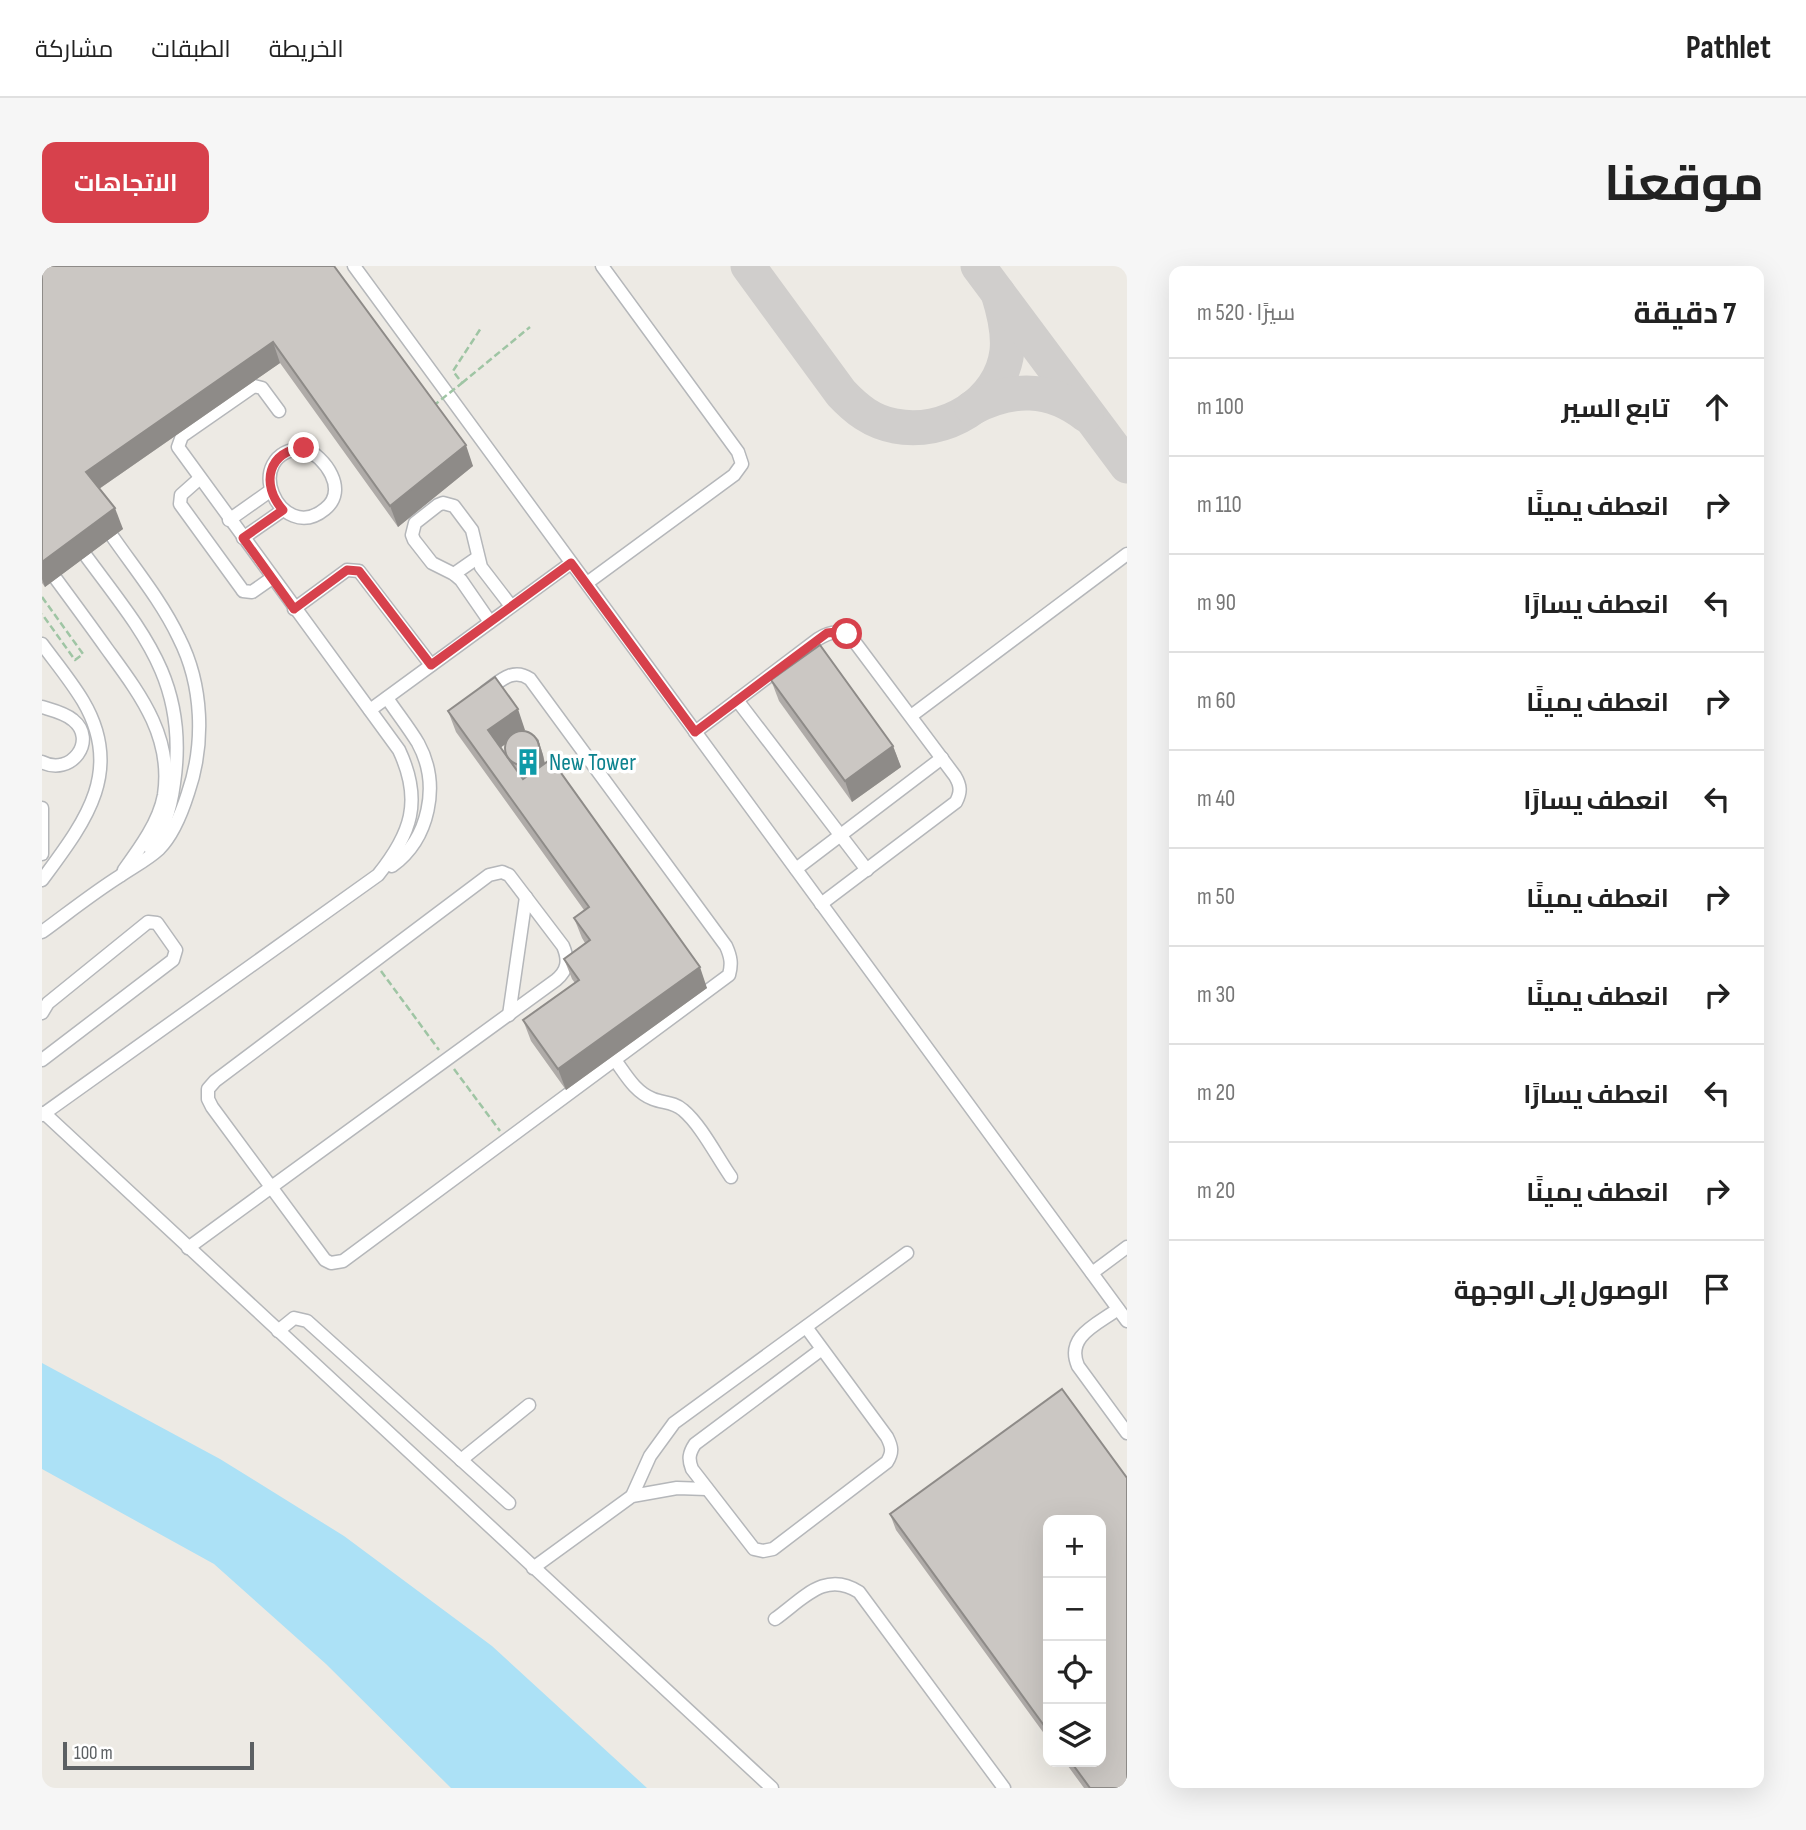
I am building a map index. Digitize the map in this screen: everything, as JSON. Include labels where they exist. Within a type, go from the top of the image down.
[{"type":"street","points":[[354,266],[1127,1321]]},
{"type":"street","points":[[587,583],[734,475],[741,464],[738,452],[602,266]]},
{"type":"street","points":[[279,411],[262,388],[254,386],[183,436],[178,447],[399,750],[410,778],[412,793],[409,823],[397,851],[377,875]]},
{"type":"street","points":[[304,448],[313,452],[328,471],[336,491],[333,501],[325,509],[304,517],[283,510],[270,491],[272,469],[278,459],[295,449],[304,448]]},
{"type":"street","points":[[199,479],[181,495],[181,508],[243,591],[252,592],[272,578]]},
{"type":"street","points":[[229,520],[270,491]]},
{"type":"street","points":[[490,622],[454,574],[432,563],[412,535],[415,523],[438,505],[449,503],[454,506],[472,530],[481,567],[511,606]]},
{"type":"street","points":[[243,538],[283,510]]},
{"type":"street","points":[[42,932],[119,876],[148,859],[161,847],[183,808],[194,771],[199,723],[197,695],[190,666],[180,639],[166,614],[112,536]]},
{"type":"street","points":[[911,716],[1127,554]]},
{"type":"street","points":[[86,556],[147,639],[167,682],[176,729],[177,753],[166,821],[156,840],[131,869]]},
{"type":"street","points":[[454,574],[477,558]]},
{"type":"street","points":[[370,710],[571,563]]},
{"type":"street","points":[[294,609],[347,570],[359,571],[431,665]]},
{"type":"street","points":[[56,579],[146,705],[160,737],[164,754],[168,796],[157,818],[119,876]]},
{"type":"street","points":[[695,732],[818,639],[827,633],[837,632],[847,634],[854,641],[942,758],[960,784],[960,794],[956,802],[821,904]]},
{"type":"street","points":[[42,644],[82,699],[94,725],[100,752],[99,773],[89,813],[42,880]]},
{"type":"street","points":[[188,1248],[271,1187],[509,1015],[563,974],[568,957],[563,946],[509,875],[502,872],[489,875],[208,1089],[208,1099],[212,1107],[271,1187],[325,1260],[337,1264],[729,975],[731,955],[530,679],[523,674],[514,673],[475,700]]},
{"type":"street","points":[[387,698],[418,743],[427,768],[429,794],[426,818],[414,845],[394,865],[43,1114],[772,1788]]},
{"type":"street","points":[[737,700],[867,870]]},
{"type":"street","points":[[42,707],[73,719],[79,726],[83,742],[76,758],[69,763],[53,766],[42,762]]},
{"type":"street","points":[[796,869],[942,758]]},
{"type":"street","points":[[42,854],[43,815]]},
{"type":"street","points":[[509,1015],[526,897]]},
{"type":"street","points":[[42,1013],[48,1003],[148,922],[157,923],[174,945],[176,950],[173,960],[42,1060]]},
{"type":"street","points":[[615,1060],[642,1093],[669,1102],[685,1111],[731,1177]]},
{"type":"street","points":[[1092,1273],[1127,1247]]},
{"type":"street","points":[[632,1496],[650,1455],[674,1423],[907,1253]]},
{"type":"street","points":[[1118,1308],[1081,1336],[1074,1345],[1073,1356],[1127,1433]]},
{"type":"street","points":[[278,1331],[294,1318],[307,1321],[509,1503]]},
{"type":"street","points":[[806,1327],[887,1437],[892,1454],[887,1462],[773,1549],[754,1549],[707,1489],[689,1461],[690,1451],[695,1444],[822,1349]]},
{"type":"street","points":[[461,1460],[529,1405]]},
{"type":"street","points":[[533,1568],[632,1496],[677,1488],[707,1489]]},
{"type":"street","points":[[775,1619],[817,1588],[831,1582],[846,1584],[859,1592],[1004,1788]]},
{"type":"path","points":[[430,408],[530,327]]},
{"type":"path","points":[[462,383],[453,371],[481,328]]},
{"type":"path","points":[[42,597],[83,654],[75,660],[42,614]]},
{"type":"water","points":[[42,1363],[220,1459],[344,1536],[492,1646],[647,1788],[451,1788],[326,1664],[214,1564],[42,1469]]},
{"type":"building","points":[[42,266],[334,266],[466,445],[390,506],[273,342],[86,472],[115,508],[42,562]]},
{"type":"building","points":[[820,645],[893,746],[845,781],[771,680]]},
{"type":"building","points":[[495,677],[518,709],[488,730],[523,779],[551,759],[700,967],[558,1069],[523,1020],[579,980],[564,959],[590,940],[574,918],[589,907],[448,711]]},
{"type":"building","points":[[522,731],[534,736],[539,748],[534,760],[522,765],[510,760],[505,748],[510,736]]},
{"type":"building","points":[[1062,1389],[1127,1478],[1127,1788],[1090,1788],[1075,1767],[1106,1767],[1106,1515],[1043,1515],[1043,1724],[890,1514]]},
{"type":"taxiway","points":[[748,266],[841,393],[865,414],[895,426],[914,428],[950,420],[967,412],[994,386],[1007,351],[1006,322],[998,293]]},
{"type":"taxiway","points":[[978,266],[1127,466]]},
{"type":"taxiway","points":[[972,408],[1002,396],[1030,393],[1059,399],[1086,415]]},
{"type":"place","name":"New Tower","points":[[528,762]]},
{"type":"route","points":[[304,448],[287,452],[278,459],[272,469],[270,491],[283,510],[243,538],[294,609],[347,570],[359,571],[431,665],[571,563],[695,732],[827,633],[847,634]]}]
